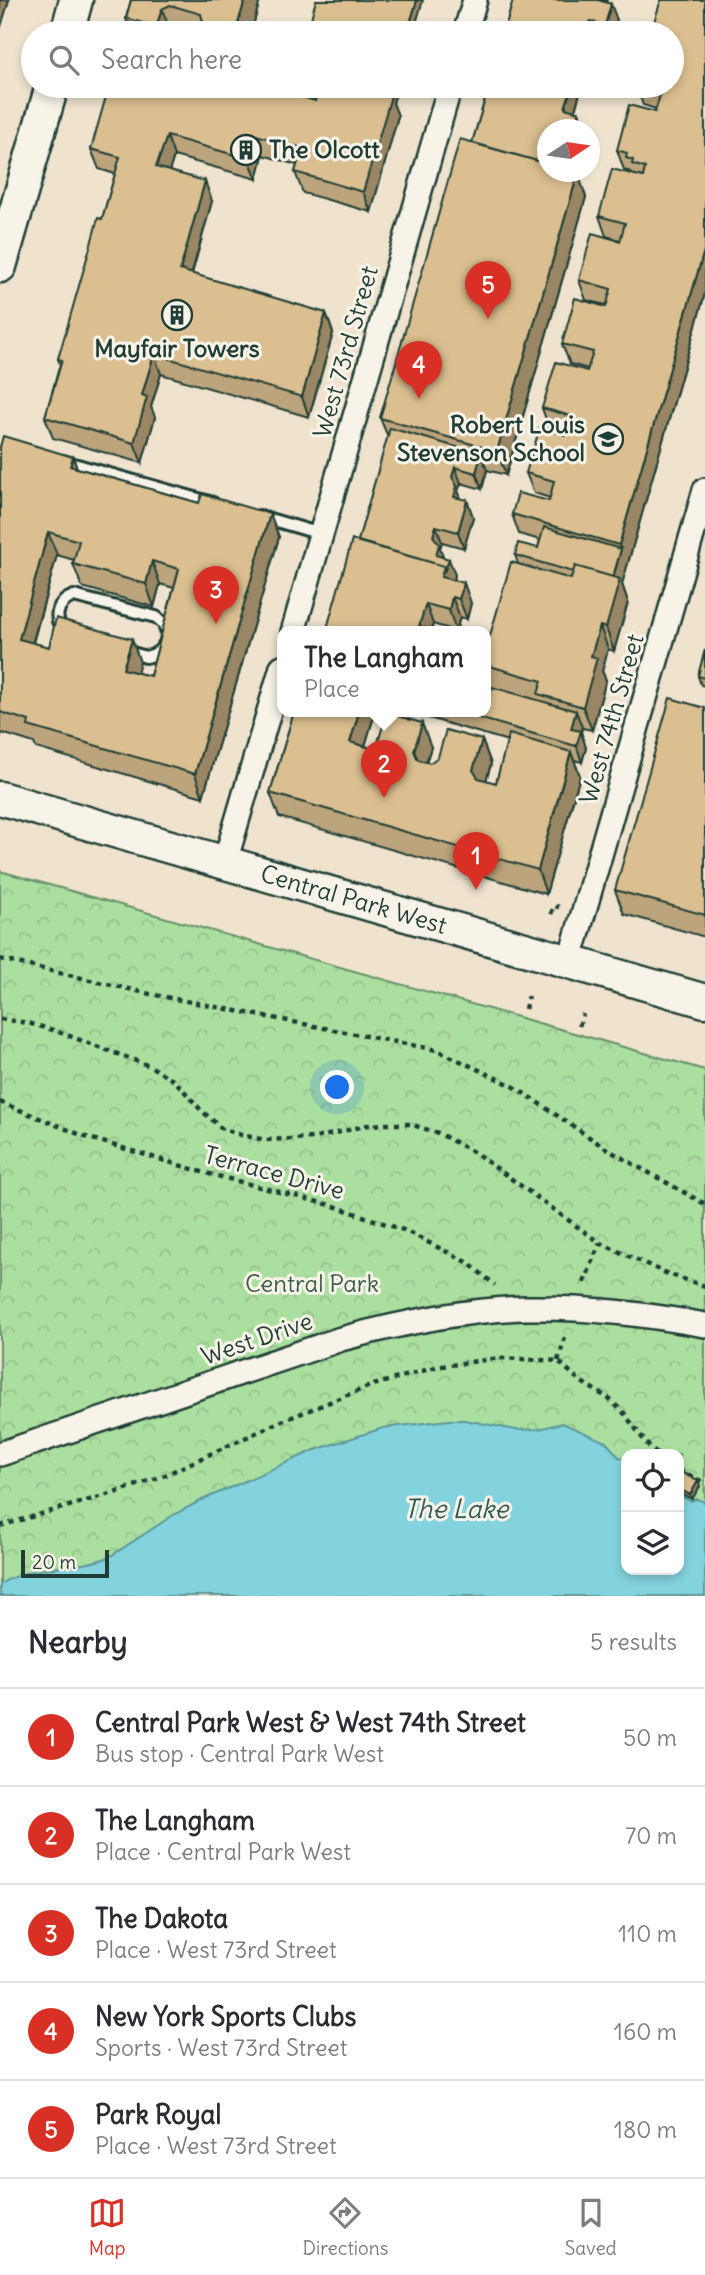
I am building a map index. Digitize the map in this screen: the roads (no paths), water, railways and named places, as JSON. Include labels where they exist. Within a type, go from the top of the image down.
[{"type":"main road","points":[[70,21],[76,0]]},
{"type":"main road","points":[[0,266],[49,98]]},
{"type":"main road","name":"Central Park West","points":[[0,798],[705,1001]]},
{"type":"street","points":[[469,21],[475,0]]},
{"type":"street","name":"West 73rd Street","points":[[295,626],[447,98]]},
{"type":"street","name":"West 74th Street","points":[[569,963],[705,490]]},
{"type":"street","points":[[225,862],[277,684]]},
{"type":"street","name":"West Drive","points":[[0,1454],[341,1339],[433,1318],[524,1308],[573,1308],[705,1325]]},
{"type":"lane","points":[[52,458],[230,508]]},
{"type":"lane","points":[[243,512],[321,534]]},
{"type":"lane","points":[[78,596],[151,616],[161,620],[165,626],[166,643],[159,652],[146,657],[72,637],[59,626],[54,609],[64,600],[78,596]]},
{"type":"water","name":"The Lake","points":[[449,1420],[465,1420],[516,1430],[539,1429],[562,1423],[606,1442],[621,1458],[621,1575],[684,1575],[684,1498],[690,1501],[697,1499],[705,1502],[705,1596],[0,1596],[0,1584],[13,1577],[109,1557],[175,1514],[202,1500],[315,1450],[383,1428]]},
{"type":"place","name":"The Olcott","points":[[246,150]]},
{"type":"place","name":"Mayfair Towers","points":[[177,315]]},
{"type":"place","name":"Park Royal","points":[[488,319]]},
{"type":"place","name":"New York Sports Clubs","points":[[419,399]]},
{"type":"place","name":"Robert Louis Stevenson School","points":[[608,439]]},
{"type":"place","name":"The Dakota","points":[[216,624]]},
{"type":"place","name":"The Langham","points":[[384,798]]},
{"type":"place","name":"Central Park West & West 74th Street","points":[[476,890]]},
{"type":"park label","name":"Central Park","points":[[312,1284]]}]
